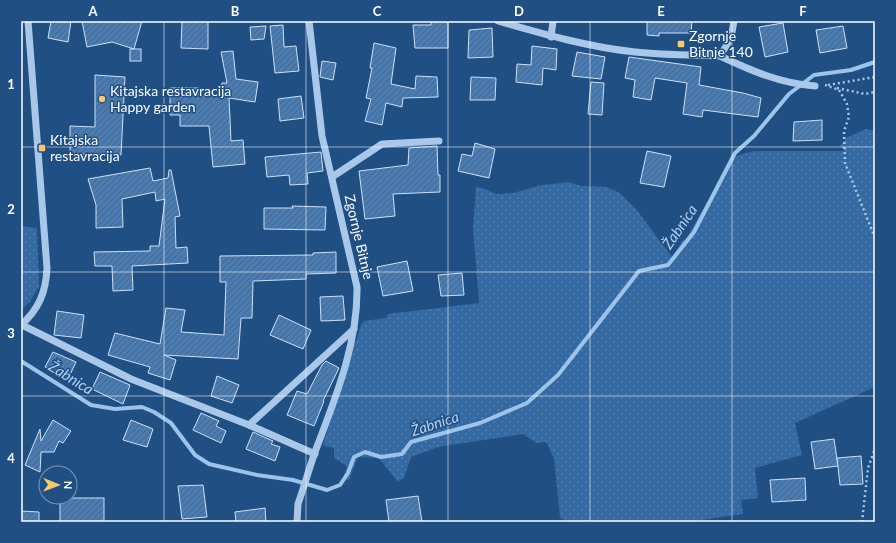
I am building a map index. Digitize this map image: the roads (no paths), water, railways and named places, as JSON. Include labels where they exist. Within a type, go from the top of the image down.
[{"type":"street","points":[[28,21],[47,268],[46,286],[42,297],[35,310],[21,325],[131,379],[249,425],[315,454]]},
{"type":"street","name":"Zgornje Bitnje","points":[[297,522],[298,504],[335,399],[355,329],[358,308],[357,287],[322,136],[309,21]]},
{"type":"street","points":[[498,21],[551,37],[634,52],[720,56],[769,78],[793,84],[815,86]]},
{"type":"street","points":[[551,37],[553,21]]},
{"type":"street","points":[[720,56],[731,38],[734,21]]},
{"type":"street","points":[[332,177],[382,144],[439,141]]},
{"type":"street","points":[[249,425],[355,329]]},
{"type":"waterway","name":"Žabnica","points":[[21,361],[91,405],[115,409],[142,407],[154,412],[171,423],[195,455],[209,464],[257,475],[293,480],[327,490],[340,485],[348,473],[354,457],[365,452],[381,457],[402,454],[411,442],[480,423],[527,403],[558,375],[639,271],[668,265],[694,232],[735,153],[754,136],[789,94],[814,75],[851,70],[875,62]]},
{"type":"place","name":"Zgornje Bitnje 140","points":[[681,44]]},
{"type":"place","name":"Kitajska restavracija Happy garden","points":[[102,99]]},
{"type":"place","name":"Kitajska restavracija","points":[[42,148]]}]
